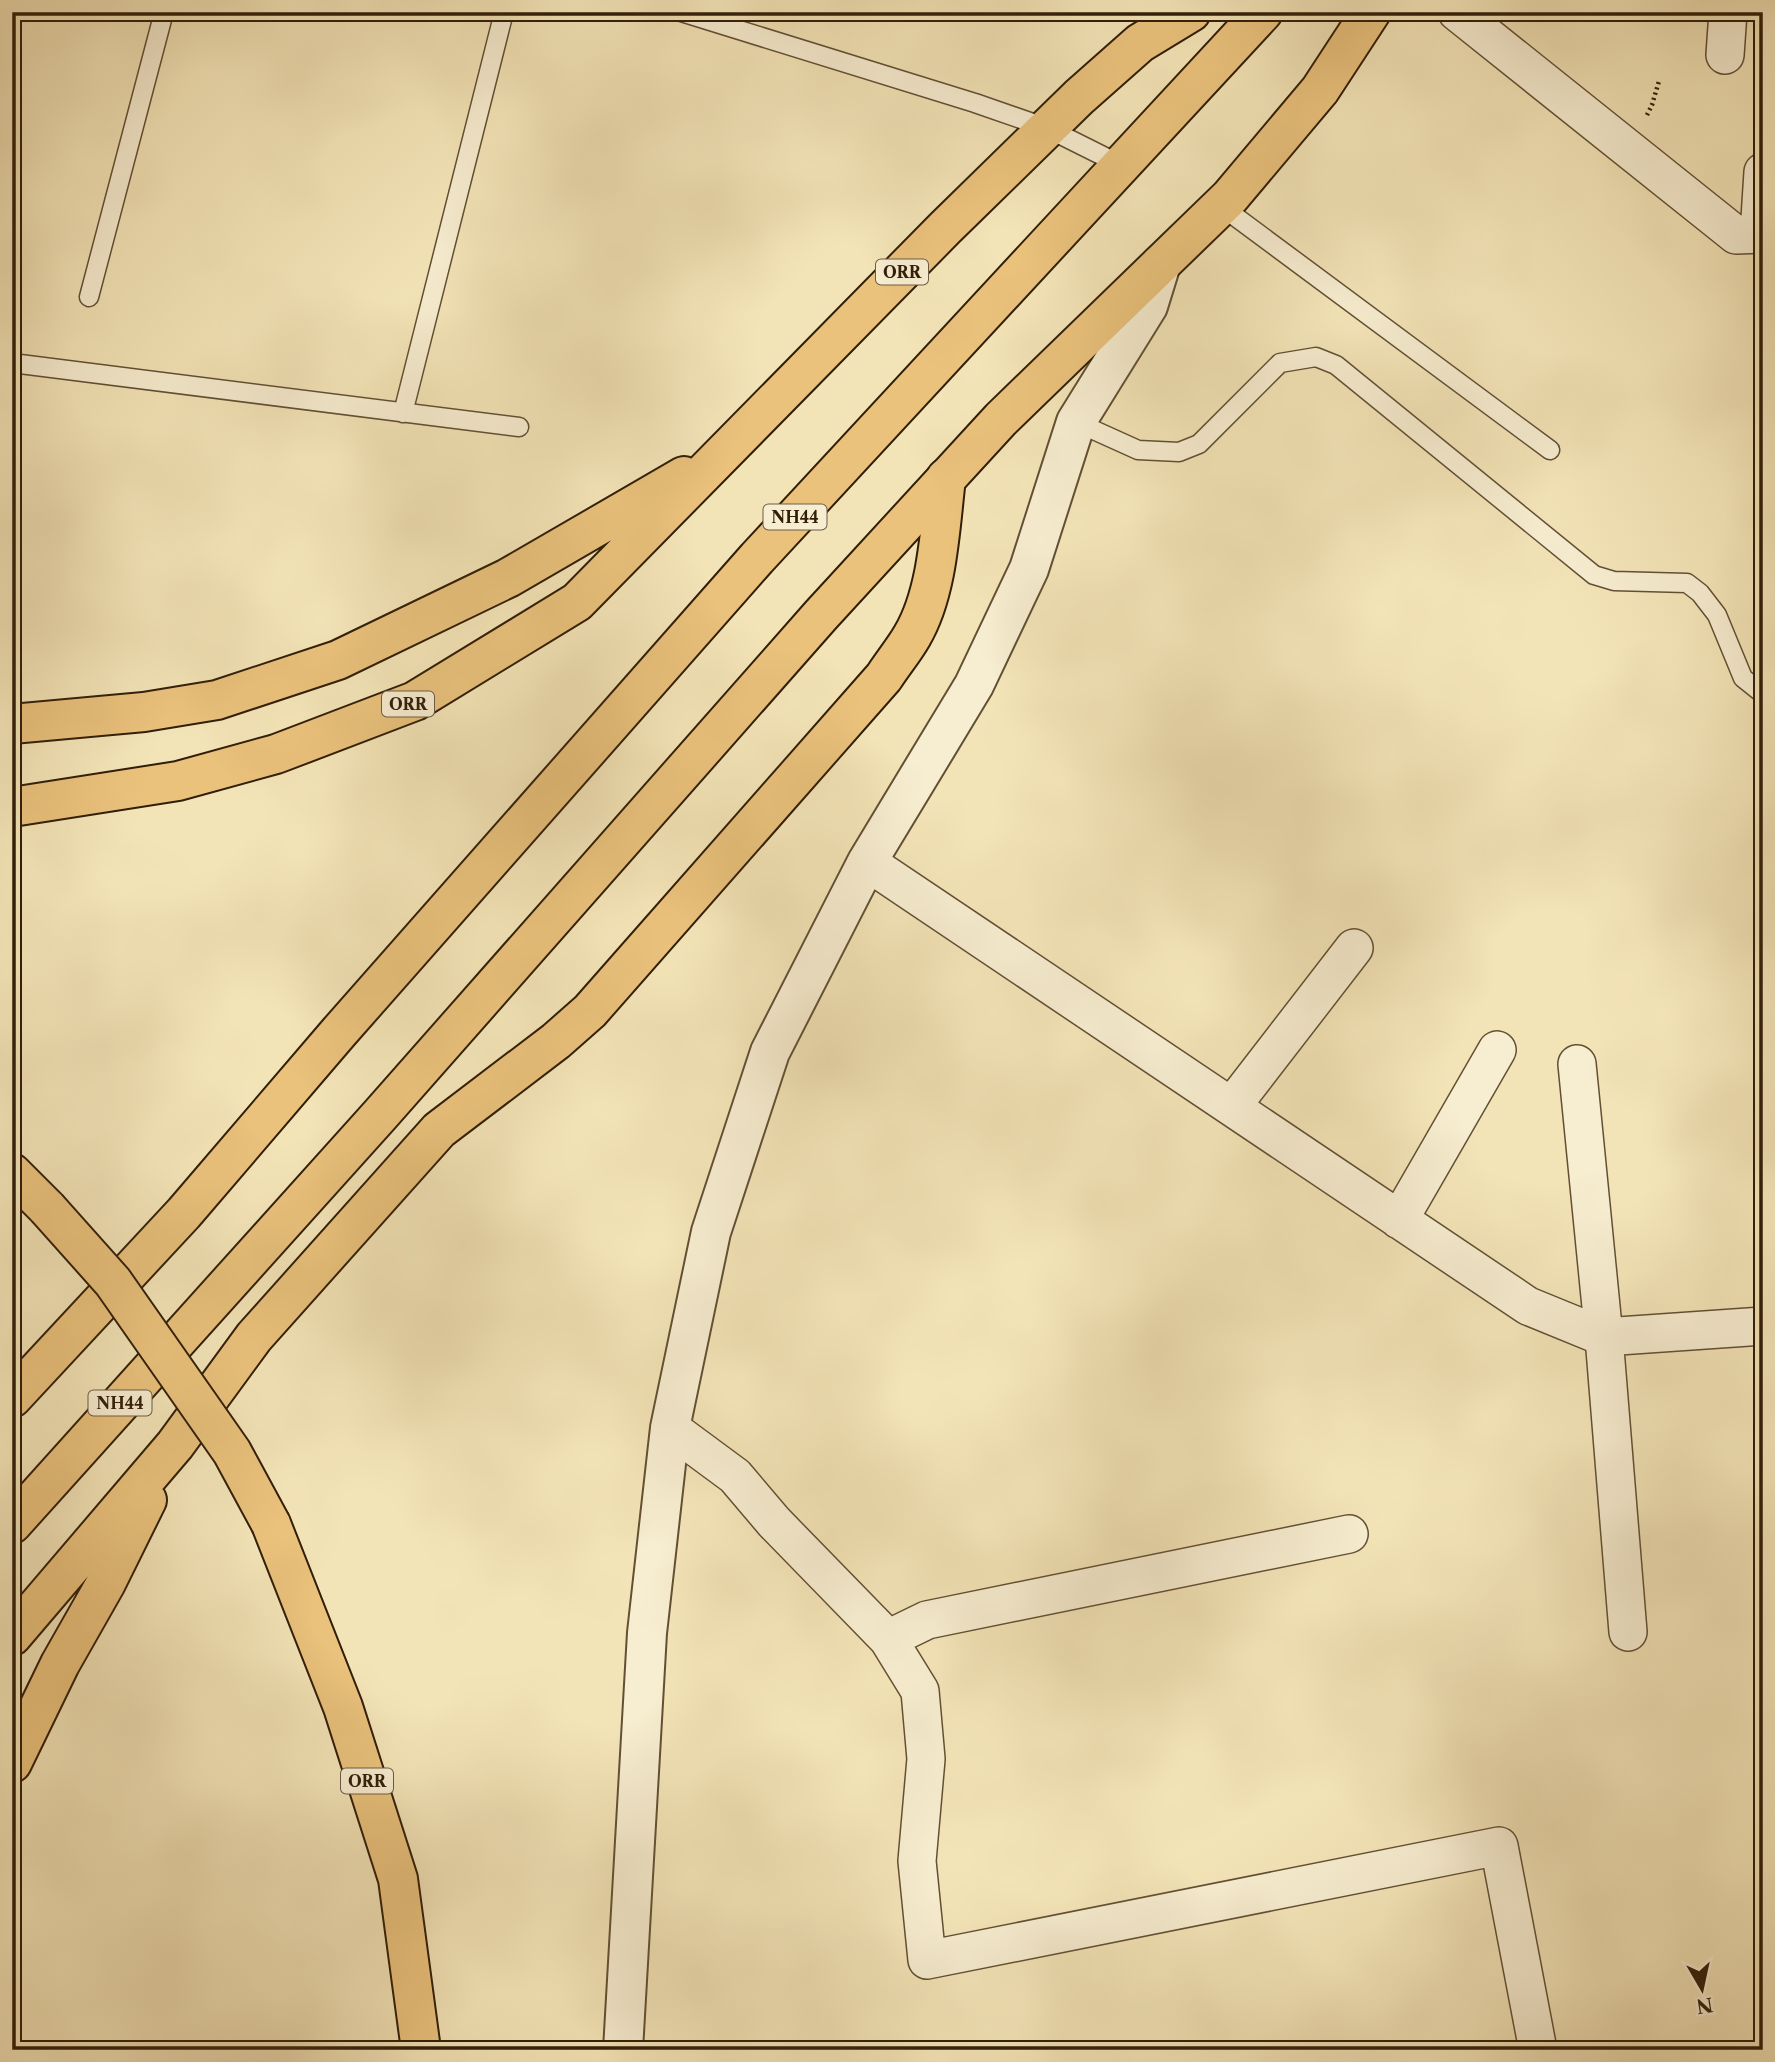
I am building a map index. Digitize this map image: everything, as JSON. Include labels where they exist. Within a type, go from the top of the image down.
[{"type":"highway","name":"ORR","points":[[12,807],[178,781],[276,754],[415,701],[577,602],[1047,128],[1140,43],[1191,12]]},
{"type":"highway","name":"NH44","points":[[12,1398],[184,1213],[339,1032],[758,558],[1263,12]]},
{"type":"highway","name":"NH44","points":[[12,1524],[946,478],[1001,419],[1221,206],[1320,90],[1371,12]]},
{"type":"highway","name":"ORR","points":[[12,724],[144,712],[218,700],[338,660],[508,578],[728,451]]},
{"type":"highway","points":[[12,1636],[175,1445],[254,1337],[439,1129],[556,1041],[590,1011],[884,677],[913,635],[926,600],[935,569],[946,478]]},
{"type":"highway","name":"ORR","points":[[12,1173],[47,1208],[121,1294],[232,1452],[271,1524],[343,1707],[398,1879],[421,2050]]},
{"type":"highway","points":[[12,1763],[60,1664],[106,1583],[175,1445]]},
{"type":"street","points":[[1457,12],[1735,235],[1761,234],[1763,172]]},
{"type":"street","points":[[1724,55],[1728,12]]},
{"type":"street","name":"NH44","points":[[1076,422],[1148,306],[1161,264]]},
{"type":"street","points":[[623,2050],[647,1633],[670,1428],[711,1233],[770,1052],[867,862],[974,685],[1029,569],[1076,422]]},
{"type":"street","points":[[867,862],[1528,1306],[1604,1337],[1763,1326]]},
{"type":"street","points":[[1232,1107],[1354,948]]},
{"type":"street","points":[[1399,1220],[1497,1050]]},
{"type":"street","points":[[1577,1064],[1604,1337],[1628,1633]]},
{"type":"street","points":[[670,1428],[734,1476],[774,1522],[888,1639],[920,1691],[926,1759],[917,1861],[926,1960],[1499,1846],[1538,2050]]},
{"type":"street","points":[[888,1639],[927,1620],[1349,1534]]},
{"type":"lane","points":[[89,298],[164,12]]},
{"type":"lane","points":[[403,413],[504,12]]},
{"type":"lane","points":[[681,12],[1047,128],[1121,165]]},
{"type":"lane","points":[[1221,206],[1550,450]]},
{"type":"lane","points":[[1076,422],[1138,450],[1179,452],[1199,444],[1280,363],[1316,357],[1336,365],[1594,575],[1614,581],[1687,583],[1700,593],[1717,615],[1743,678],[1763,694]]},
{"type":"lane","points":[[12,363],[519,427]]}]
